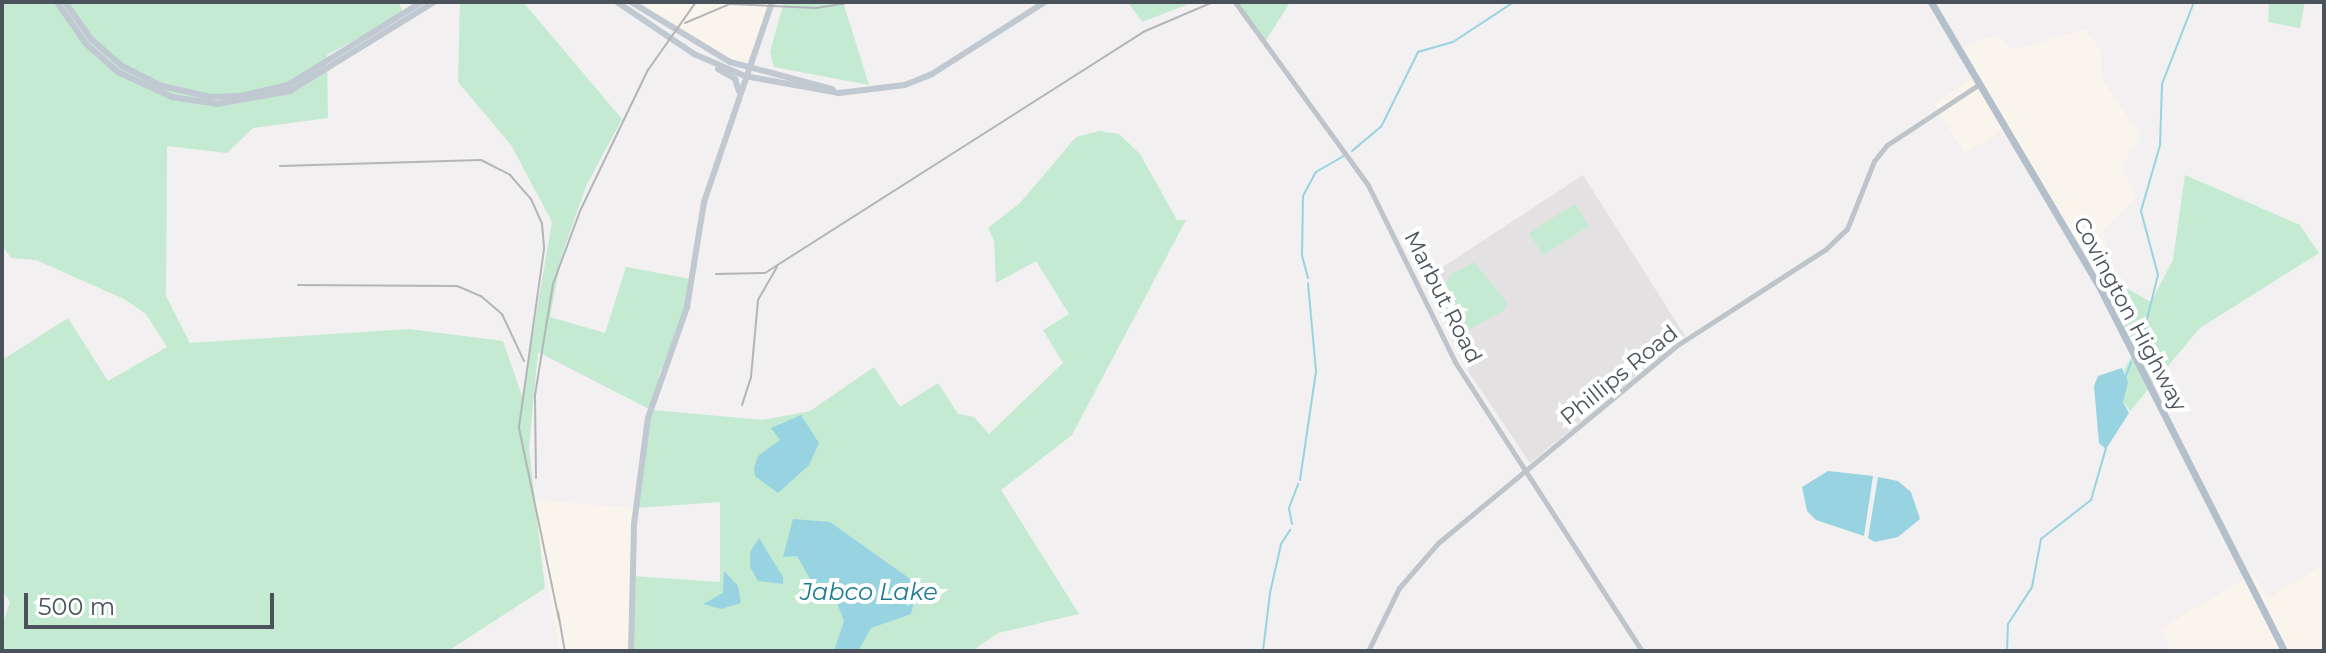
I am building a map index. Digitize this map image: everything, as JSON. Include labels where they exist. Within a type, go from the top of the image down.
[{"type":"main road","points":[[57,2],[86,44],[118,72],[143,86],[195,102],[243,103],[290,91],[422,2]]},
{"type":"main road","points":[[65,2],[91,39],[122,66],[162,86],[211,97],[241,96],[288,85],[434,2]]},
{"type":"main road","points":[[617,2],[735,79],[739,96]]},
{"type":"main road","points":[[631,2],[730,62],[839,93]]},
{"type":"main road","points":[[631,651],[634,524],[648,418],[687,307],[704,202],[772,2]]},
{"type":"main road","points":[[705,60],[759,80],[839,93],[905,85],[932,74],[1045,2]]},
{"type":"main road","name":"Covington Highway","points":[[1931,2],[2101,290],[2284,651]]},
{"type":"main road","points":[[730,62],[747,58],[754,48]]},
{"type":"main road","points":[[754,48],[764,72]]},
{"type":"main road","points":[[739,96],[759,80]]},
{"type":"street","name":"Marbut Road","points":[[1235,2],[1368,185],[1434,325],[1642,651]]},
{"type":"street","name":"Phillips Road","points":[[1368,651],[1399,588],[1423,558],[1676,346],[1826,249],[1847,229],[1874,161],[1887,145],[1978,85]]},
{"type":"shaded area","points":[[639,2],[771,2],[745,68]]},
{"type":"shaded area","points":[[2085,29],[2101,51],[2101,78],[2140,134],[2122,166],[2135,197],[2102,231],[2119,284],[2103,290],[2003,130],[1964,153],[1934,104],[1972,79],[1956,49],[1997,35],[2014,50]]},
{"type":"shaded area","points":[[1583,175],[1685,336],[1530,463],[1470,374],[1423,280]]},
{"type":"shaded area","points":[[533,500],[637,508],[633,651],[560,651]]},
{"type":"shaded area","points":[[2324,564],[2324,651],[2172,651],[2160,629],[2253,574],[2269,598]]},
{"type":"green space","points":[[2,2],[399,2],[403,14],[327,55],[328,118],[253,128],[227,153],[167,146],[166,296],[190,343],[409,329],[503,341],[522,396],[552,222],[511,145],[458,82],[460,2],[523,2],[622,119],[586,186],[562,255],[550,317],[605,333],[626,267],[691,279],[687,310],[660,372],[652,410],[763,420],[810,411],[874,367],[900,407],[938,383],[958,414],[974,417],[989,434],[1063,363],[1043,330],[1069,314],[1036,261],[996,283],[994,241],[988,228],[1020,203],[1076,137],[1099,131],[1119,134],[1140,154],[1177,220],[1186,220],[1072,435],[1001,490],[1079,614],[998,633],[972,651],[632,650],[632,576],[720,582],[720,502],[637,508],[651,410],[538,352],[529,448],[545,588],[448,651],[2,651],[2,625],[10,602],[2,591],[2,360],[68,318],[108,381],[167,347],[146,314],[124,299],[36,260],[11,258],[2,245]]},
{"type":"green space","points":[[784,2],[843,2],[869,85],[774,67],[770,52]]},
{"type":"green space","points":[[1128,2],[1194,2],[1142,22]]},
{"type":"green space","points":[[1235,2],[1290,2],[1265,42]]},
{"type":"green space","points":[[2269,2],[2305,2],[2300,28],[2268,22]]},
{"type":"green space","points":[[2185,175],[2300,225],[2319,253],[2200,328],[2130,411],[2122,400],[2125,368],[2133,354],[2103,290],[2119,284],[2151,302],[2173,260]]},
{"type":"green space","points":[[1575,204],[1589,226],[1543,255],[1529,233]]},
{"type":"green space","points":[[1474,262],[1507,303],[1505,310],[1458,335],[1445,320],[1440,296],[1450,275]]},
{"type":"water","points":[[2122,368],[2128,382],[2123,402],[2129,413],[2106,449],[2099,443],[2094,386],[2098,376]]},
{"type":"water","points":[[801,415],[819,443],[809,465],[778,493],[755,476],[754,468],[758,456],[780,440],[771,428]]},
{"type":"water","points":[[1828,471],[1873,476],[1864,536],[1816,520],[1807,511],[1802,487]]},
{"type":"water","points":[[1878,477],[1898,481],[1911,492],[1920,519],[1898,537],[1875,542],[1868,538]]},
{"type":"water","name":"Jabco Lake","points":[[793,519],[830,522],[913,581],[918,588],[911,614],[871,628],[858,651],[834,651],[844,621],[837,603],[813,584],[797,556],[783,557]]},
{"type":"water","points":[[759,538],[783,577],[783,584],[758,581],[750,567],[750,552]]},
{"type":"water","points":[[724,571],[738,586],[741,603],[721,609],[703,604],[723,593]]},
{"type":"waterway","points":[[1352,151],[1381,127],[1418,52],[1453,42],[1514,2]]},
{"type":"waterway","points":[[2140,347],[2158,275],[2141,211],[2160,145],[2162,84],[2194,2]]},
{"type":"waterway","points":[[1308,278],[1302,255],[1303,196],[1316,172],[1344,156]]},
{"type":"waterway","points":[[1300,480],[1316,371],[1308,283]]},
{"type":"waterway","points":[[2126,376],[2131,362]]},
{"type":"waterway","points":[[2007,651],[2008,624],[2032,587],[2041,539],[2091,500],[2106,448]]},
{"type":"waterway","points":[[1292,524],[1289,508],[1298,484]]},
{"type":"waterway","points":[[1263,651],[1270,593],[1281,544],[1290,530]]},
{"type":"railway","points":[[536,478],[535,395],[553,284],[580,211],[648,70],[696,2]]},
{"type":"railway","points":[[685,23],[730,4],[816,8],[852,2]]},
{"type":"railway","points":[[716,274],[765,273],[1143,32],[1213,2]]},
{"type":"railway","points":[[280,166],[481,160],[510,175],[531,199],[542,224],[544,249],[519,428],[559,620]]},
{"type":"railway","points":[[742,405],[751,377],[758,300],[777,267]]},
{"type":"railway","points":[[298,285],[457,286],[481,296],[502,314],[524,361]]},
{"type":"railway","points":[[558,612],[565,651]]}]
